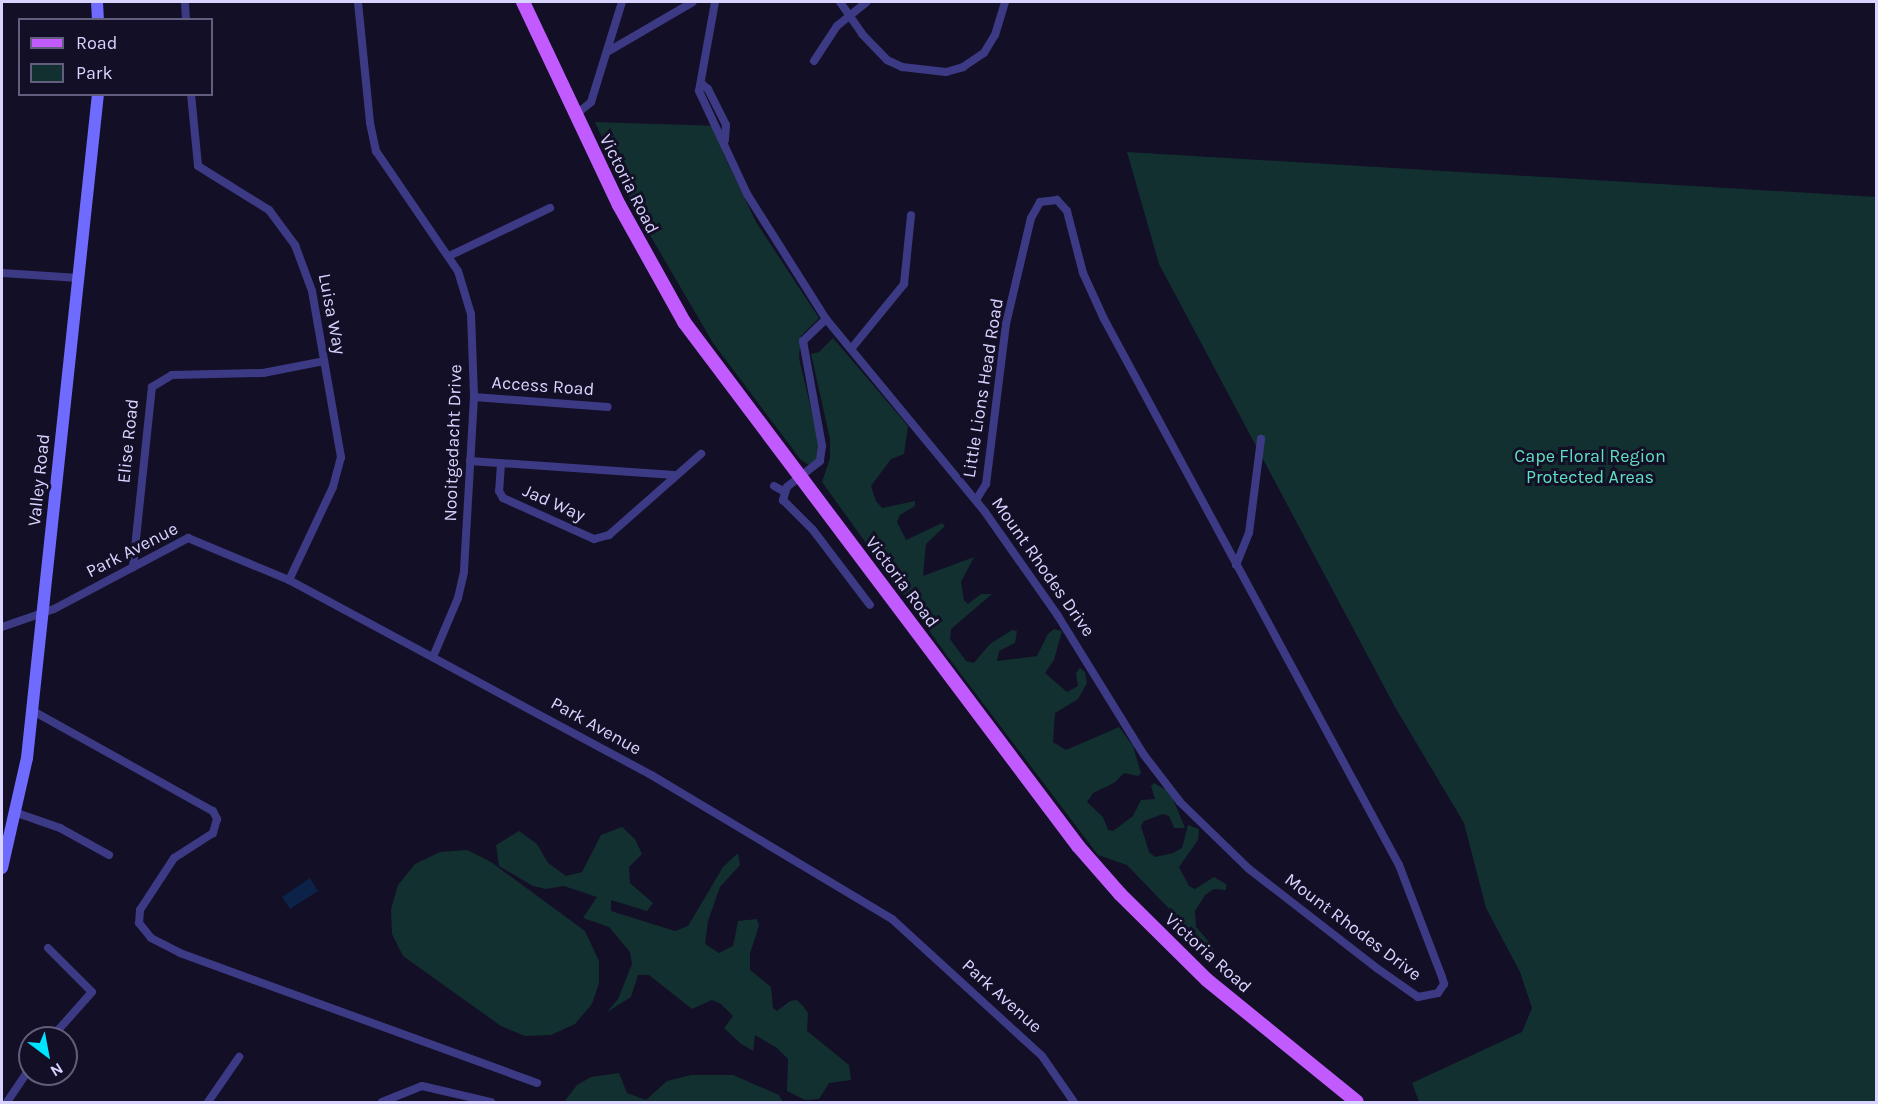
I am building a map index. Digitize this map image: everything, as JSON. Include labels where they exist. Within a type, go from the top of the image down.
[{"type":"main road","name":"Victoria Road","points":[[523,2],[574,116],[684,322],[1078,846],[1120,894],[1207,980],[1357,1102]]},
{"type":"street","points":[[97,2],[98,18]]},
{"type":"street","points":[[185,2],[186,18]]},
{"type":"street","name":"Nooitgedacht Drive","points":[[358,2],[369,123],[376,152],[449,256],[468,295],[474,397],[461,588],[433,657]]},
{"type":"street","points":[[574,116],[591,102],[622,2]]},
{"type":"street","points":[[607,52],[693,2]]},
{"type":"street","name":"Mount Rhodes Drive","points":[[715,2],[706,36],[701,83],[708,89],[726,125],[725,140],[755,208],[826,319],[976,500],[1058,616],[1144,754],[1180,802],[1266,883],[1418,997],[1433,996],[1442,988],[1442,977],[1399,865],[1104,320],[1083,273],[1064,206]]},
{"type":"street","points":[[840,2],[887,60],[902,67],[946,72],[963,67],[984,53],[995,35],[1005,2]]},
{"type":"street","points":[[814,61],[849,15],[867,2]]},
{"type":"street","name":"Valley Road","points":[[3,859],[17,813],[33,711],[98,96]]},
{"type":"street","name":"Luisa Way","points":[[190,96],[198,166],[262,203],[295,245],[309,280],[341,458],[333,487],[289,580]]},
{"type":"street","name":"Little Lions Head Road","points":[[976,500],[986,484],[1006,324],[1031,218],[1034,208],[1047,200],[1064,206]]},
{"type":"street","points":[[449,256],[550,208]]},
{"type":"street","points":[[851,349],[904,284],[912,215]]},
{"type":"street","points":[[2,273],[80,278]]},
{"type":"street","points":[[783,491],[800,476],[818,465],[822,453],[803,341],[826,319]]},
{"type":"street","name":"Elise Road","points":[[133,567],[152,387],[172,375],[263,374],[324,361]]},
{"type":"street","name":"Access Road","points":[[474,397],[608,407]]},
{"type":"street","points":[[1236,565],[1249,533],[1261,439]]},
{"type":"street","name":"Jad Way","points":[[501,464],[499,491],[503,498],[594,539],[609,535],[701,454]]},
{"type":"street","name":"Jad Way","points":[[470,461],[675,475]]},
{"type":"street","points":[[774,486],[783,491],[789,510],[813,530],[870,605]]},
{"type":"street","name":"Park Avenue","points":[[2,627],[43,613],[188,538],[289,580],[653,776],[892,920],[1038,1052],[1074,1102]]},
{"type":"street","points":[[33,711],[213,811],[217,819],[213,833],[174,858],[140,910],[140,923],[151,938],[180,953],[537,1083]]},
{"type":"street","points":[[17,813],[60,828],[109,855]]},
{"type":"street","points":[[48,948],[92,992],[62,1026]]},
{"type":"street","points":[[208,1102],[239,1057]]},
{"type":"street","points":[[7,1102],[18,1086]]},
{"type":"street","points":[[382,1102],[422,1086],[491,1102]]},
{"type":"green space","points":[[595,122],[720,126],[723,153],[756,222],[819,318],[801,336],[799,358],[819,443],[818,458],[809,465],[801,460],[713,343],[633,206]]},
{"type":"green space","name":"Cape Floral Region Protected Areas","points":[[1127,152],[1876,197],[1876,1102],[1419,1102],[1412,1083],[1522,1032],[1532,1008],[1520,972],[1486,908],[1464,823],[1395,707],[1159,264]]},
{"type":"green space","points":[[833,338],[908,426],[904,454],[891,459],[871,486],[876,501],[882,508],[915,501],[915,506],[900,515],[897,522],[906,540],[942,523],[945,526],[926,544],[923,576],[974,557],[961,582],[964,600],[968,604],[981,594],[992,594],[951,629],[950,639],[966,661],[974,663],[990,644],[1012,630],[1017,631],[1015,643],[999,651],[997,661],[1037,656],[1048,634],[1054,629],[1062,631],[1054,660],[1045,673],[1067,692],[1078,686],[1076,673],[1080,668],[1085,672],[1087,683],[1078,699],[1055,713],[1053,742],[1066,750],[1119,727],[1133,746],[1141,773],[1138,776],[1124,773],[1114,783],[1093,793],[1087,802],[1103,817],[1108,830],[1113,831],[1133,816],[1141,800],[1155,799],[1151,786],[1154,783],[1170,792],[1185,828],[1174,828],[1169,816],[1163,814],[1144,821],[1141,826],[1149,852],[1155,857],[1173,853],[1182,848],[1188,825],[1199,829],[1198,840],[1179,867],[1189,886],[1195,889],[1214,877],[1226,884],[1226,890],[1214,889],[1205,895],[1195,911],[1196,927],[1211,944],[1217,961],[1198,947],[1179,919],[1127,865],[1098,855],[948,657],[822,482],[830,458],[830,439],[811,354],[819,352]]},
{"type":"green space","points":[[622,827],[635,839],[642,854],[629,867],[630,883],[653,903],[647,911],[611,900],[611,911],[675,931],[688,926],[723,867],[738,853],[740,865],[720,887],[708,921],[705,944],[719,953],[733,946],[738,921],[757,919],[759,926],[750,953],[750,970],[771,987],[773,1008],[777,1011],[790,1001],[797,1000],[803,1006],[808,1013],[807,1031],[849,1065],[851,1080],[829,1083],[819,1099],[805,1100],[787,1091],[788,1059],[777,1048],[755,1035],[753,1051],[740,1043],[724,1028],[733,1016],[721,1004],[712,1000],[692,1009],[649,975],[638,975],[631,997],[607,1012],[618,999],[632,964],[630,952],[609,927],[583,918],[597,897],[564,886],[546,889],[533,886],[499,866],[496,845],[519,831],[537,844],[548,863],[566,876],[582,872],[601,835]]},
{"type":"green space","points":[[467,850],[491,862],[585,931],[599,961],[599,983],[592,1004],[575,1024],[551,1035],[525,1036],[501,1026],[403,956],[392,934],[391,909],[398,885],[415,864],[440,852]]},
{"type":"green space","points":[[619,1073],[627,1093],[646,1100],[667,1081],[691,1075],[733,1075],[779,1095],[783,1102],[564,1102],[577,1085],[591,1077]]},
{"type":"water","points":[[310,878],[318,891],[290,909],[282,897]]}]
